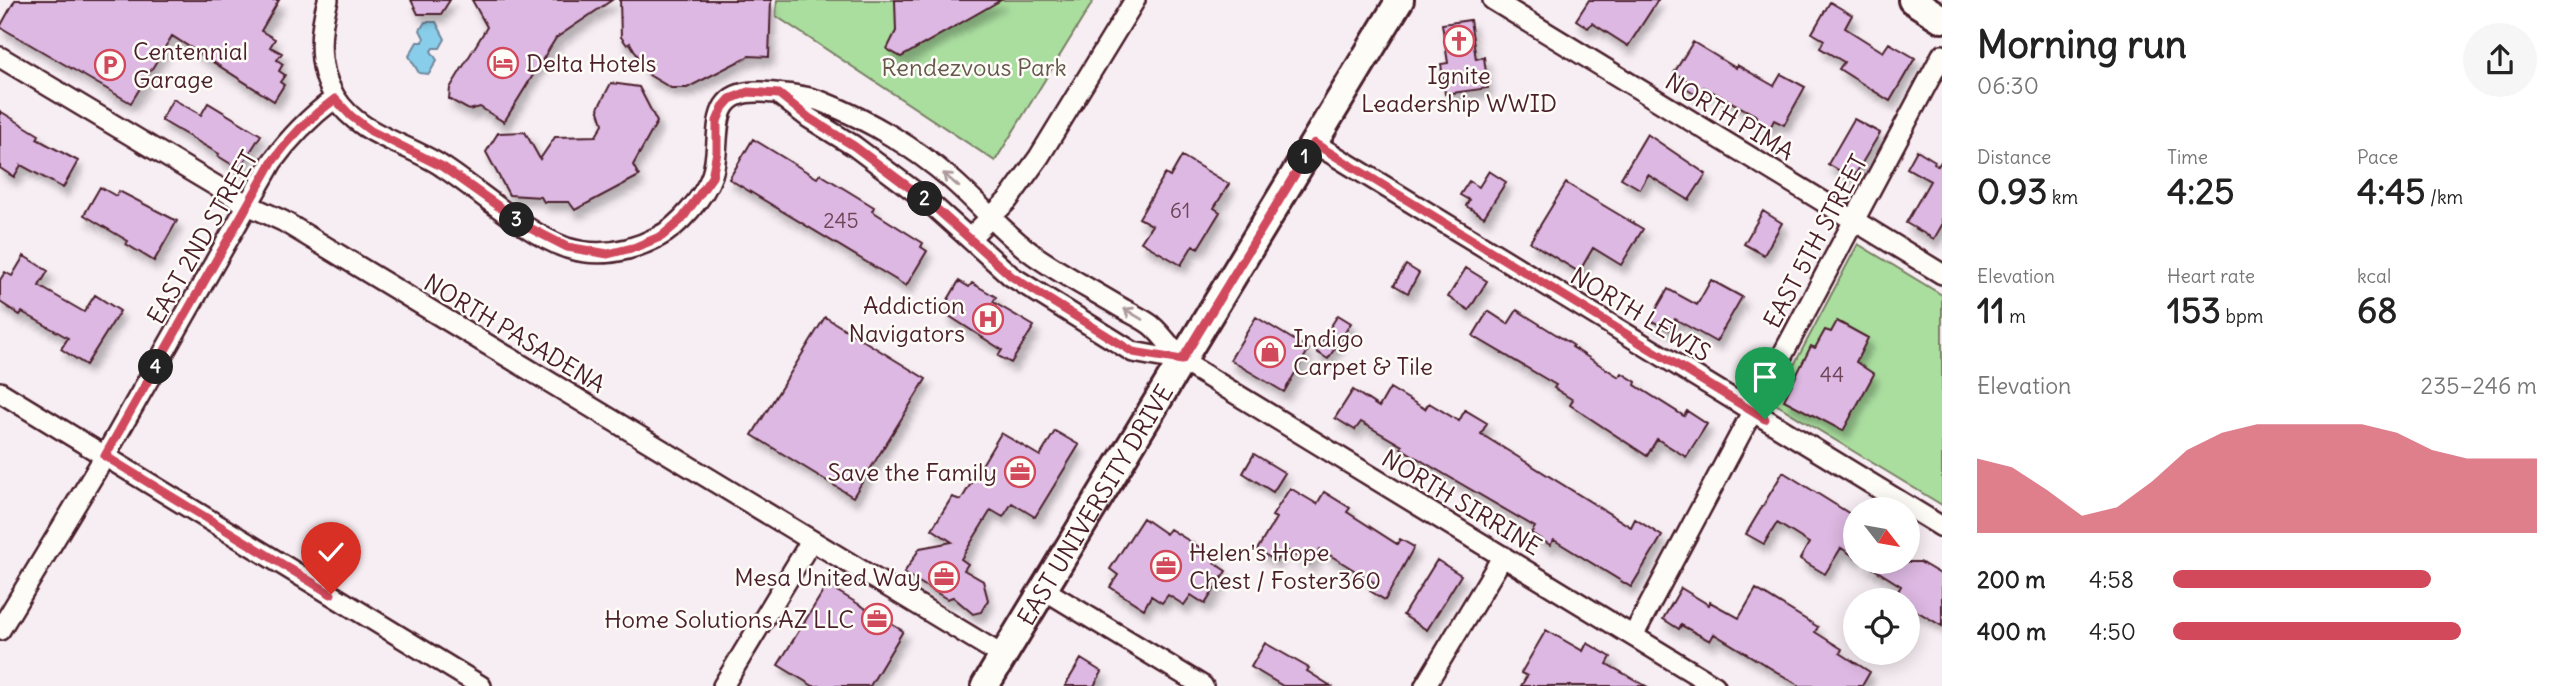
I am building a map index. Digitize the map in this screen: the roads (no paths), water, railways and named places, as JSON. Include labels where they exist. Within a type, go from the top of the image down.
[{"type":"main road","name":"EAST UNIVERSITY DRIVE","points":[[985,686],[1400,0]]},
{"type":"main road","points":[[1912,0],[1942,19]]},
{"type":"street","points":[[328,0],[320,41],[322,62],[335,99],[351,116],[371,131],[443,167],[526,226],[567,247],[608,254],[636,247],[662,236],[682,219],[712,177],[717,152],[717,121],[730,99],[748,92],[822,101],[867,123],[951,179],[990,218],[1037,257],[1151,325],[1182,360]]},
{"type":"street","points":[[970,238],[1008,200],[1039,157],[1135,0]]},
{"type":"street","name":"NORTH PIMA","points":[[1493,0],[1942,274]]},
{"type":"street","name":"EAST 5TH STREET","points":[[1633,636],[1942,55]]},
{"type":"street","name":"NORTH PASADENA","points":[[0,57],[248,205],[283,221],[1003,656]]},
{"type":"street","points":[[779,94],[919,195],[1011,276],[1133,352],[1182,360]]},
{"type":"street","name":"EAST 2ND STREET","points":[[0,630],[105,456],[272,162],[290,137],[335,99]]},
{"type":"street","name":"NORTH LEWIS","points":[[1314,143],[1942,527]]},
{"type":"street","name":"NORTH SIRRINE","points":[[1182,360],[1716,686]]},
{"type":"street","points":[[0,392],[481,686]]},
{"type":"street","points":[[723,686],[811,541]]},
{"type":"street","points":[[1425,686],[1503,556]]},
{"type":"street","points":[[1043,589],[1203,686]]},
{"type":"water","points":[[425,22],[436,22],[445,39],[440,48],[433,48],[431,51],[437,60],[429,74],[419,73],[409,56],[417,42],[423,42],[420,30]]},
{"type":"place","name":"Ignite Leadership WWID","points":[[1459,41]]},
{"type":"place","name":"Delta Hotels","points":[[503,63]]},
{"type":"place","name":"Centennial Garage","points":[[110,65]]},
{"type":"place","name":"Addiction Navigators","points":[[988,319]]},
{"type":"place","name":"Indigo Carpet & Tile","points":[[1270,352]]},
{"type":"place","name":"Save the Family","points":[[1020,472]]},
{"type":"place","name":"Helen's Hope Chest / Foster360","points":[[1166,566]]},
{"type":"place","name":"Mesa United Way","points":[[944,577]]},
{"type":"place","name":"Home Solutions AZ LLC","points":[[877,619]]},
{"type":"park label","name":"Rendezvous Park","points":[[974,67]]}]
